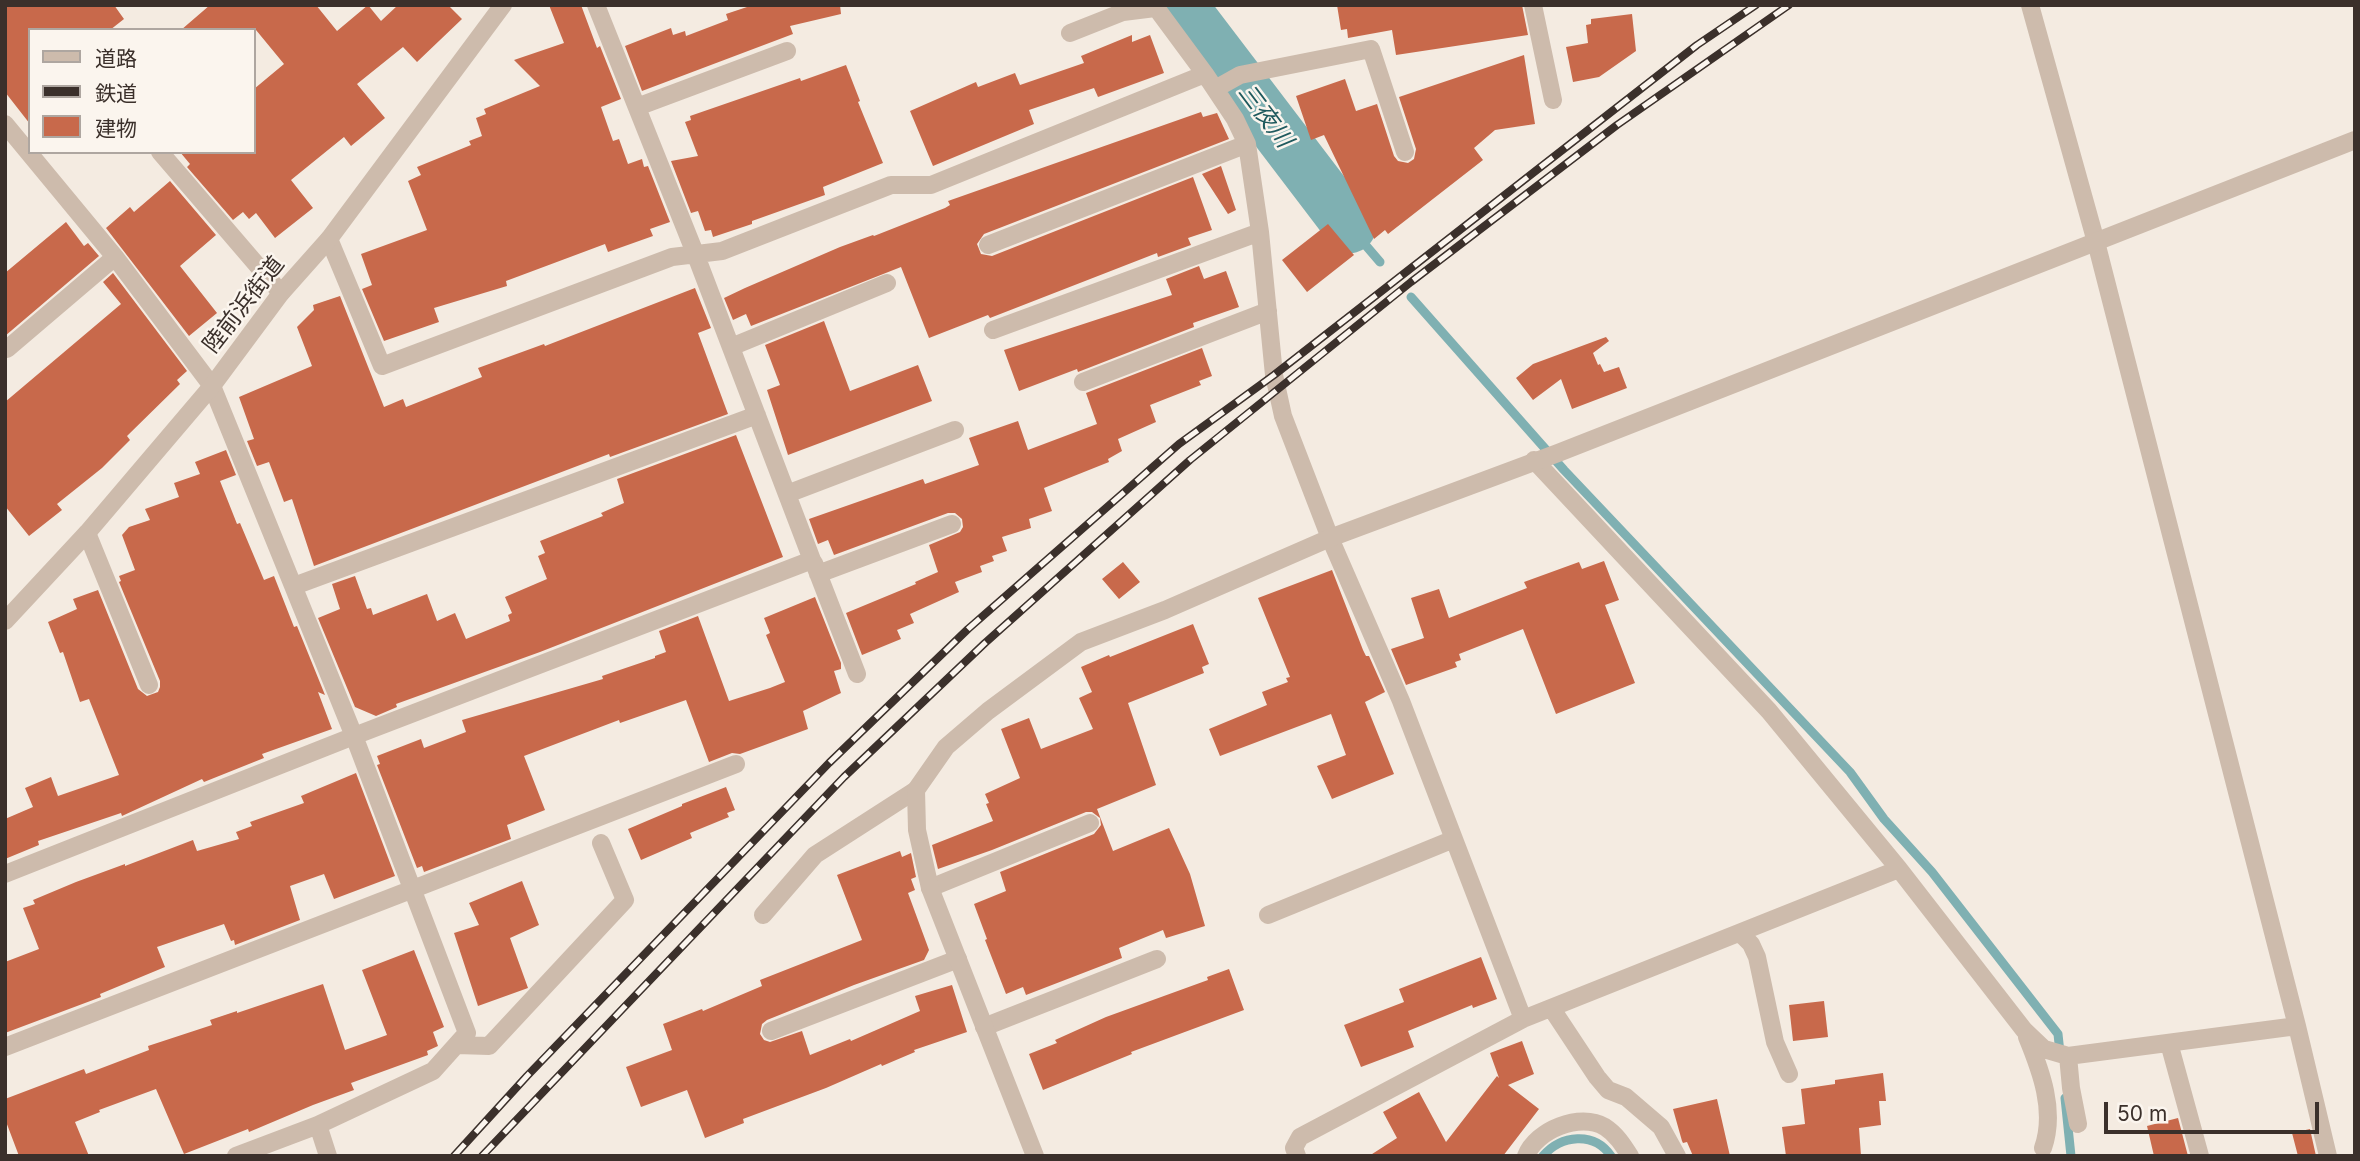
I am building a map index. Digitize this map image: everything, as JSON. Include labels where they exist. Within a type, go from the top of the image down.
[{"type":"street","name":"陸前浜街道","points":[[5,621],[87,533],[212,386],[281,293],[329,239],[503,5]]},
{"type":"street","points":[[596,5],[857,674]]},
{"type":"street","points":[[1532,5],[1553,100]]},
{"type":"street","points":[[2030,5],[2096,242],[2328,1156]]},
{"type":"street","points":[[1070,33],[1124,12],[1155,7],[1210,81],[1247,145],[1260,232],[1274,375],[1280,404],[1330,538],[1401,701],[1523,1019]]},
{"type":"street","points":[[329,239],[382,366],[672,257],[722,251],[891,185],[931,185],[1210,81],[1371,49],[1405,152]]},
{"type":"street","points":[[637,107],[787,51]]},
{"type":"street","points":[[5,124],[28,152]]},
{"type":"street","points":[[764,915],[815,855],[916,790],[946,747],[988,711],[1081,642],[1165,610],[1330,538],[2355,140]]},
{"type":"street","points":[[988,245],[1247,145]]},
{"type":"street","points":[[30,154],[115,257],[212,386],[354,736],[467,1033],[433,1071],[318,1125],[236,1156]]},
{"type":"street","points":[[162,154],[281,293]]},
{"type":"street","points":[[993,330],[1260,232]]},
{"type":"street","points":[[8,349],[115,257]]},
{"type":"street","points":[[731,347],[887,283]]},
{"type":"street","points":[[1083,382],[1268,311]]},
{"type":"street","points":[[294,586],[757,415]]},
{"type":"street","points":[[787,494],[955,430]]},
{"type":"street","points":[[1545,456],[1769,710],[1899,869],[2024,1030],[2044,1049],[2068,1056],[2297,1026]]},
{"type":"street","points":[[5,874],[354,736],[815,567],[952,524]]},
{"type":"street","points":[[87,533],[149,685]]},
{"type":"street","points":[[5,1047],[736,764]]},
{"type":"street","points":[[916,790],[917,830],[930,888],[1035,1156]]},
{"type":"street","points":[[930,888],[1090,823]]},
{"type":"street","points":[[1268,915],[1454,839]]},
{"type":"street","points":[[457,1045],[489,1046],[625,900],[601,843]]},
{"type":"street","points":[[1297,1156],[1294,1148],[1300,1137],[1523,1019],[1899,869]]},
{"type":"street","points":[[1740,933],[1751,944],[1757,957],[1775,1042],[1789,1074]]},
{"type":"street","points":[[771,1031],[958,959]]},
{"type":"street","points":[[984,1027],[1157,959]]},
{"type":"street","points":[[1552,1009],[1608,1090],[1626,1097],[1661,1127],[1677,1156]]},
{"type":"street","points":[[2024,1030],[2043,1076],[2047,1137],[2043,1148]]},
{"type":"street","points":[[2169,1043],[2200,1156]]},
{"type":"street","points":[[2068,1056],[2078,1124]]},
{"type":"street","points":[[1525,1156],[1537,1138],[1545,1132],[1572,1123],[1597,1124],[1606,1128],[1622,1142],[1630,1156]]},
{"type":"street","points":[[318,1125],[328,1156]]},
{"type":"building","points":[[5,5],[114,5],[124,19],[113,28],[28,28],[28,121],[5,92]]},
{"type":"building","points":[[210,5],[316,5],[337,31],[368,5],[381,21],[398,5],[448,5],[462,19],[417,62],[403,47],[357,84],[385,118],[351,146],[344,137],[291,180],[313,208],[275,238],[256,213],[249,219],[243,212],[233,220],[187,167],[190,164],[182,154],[256,154],[256,87],[284,64],[256,28],[183,28]]},
{"type":"building","points":[[549,5],[581,5],[597,48],[600,46],[621,99],[601,107],[613,141],[619,139],[628,164],[642,159],[644,167],[648,166],[670,222],[650,229],[653,236],[608,252],[605,244],[506,281],[507,286],[434,308],[439,322],[384,341],[362,289],[372,285],[361,254],[427,230],[408,181],[421,175],[417,167],[471,145],[469,141],[482,136],[476,118],[486,114],[484,109],[540,86],[514,60],[564,43]]},
{"type":"building","points":[[753,5],[840,5],[841,14],[790,26],[793,34],[642,91],[625,46],[671,28],[673,35],[685,31],[686,36],[728,20],[726,14]]},
{"type":"building","points":[[1337,5],[1522,5],[1528,35],[1396,55],[1392,30],[1348,38],[1347,29],[1341,30]]},
{"type":"building","points":[[1632,14],[1636,51],[1599,77],[1573,82],[1566,47],[1588,43],[1586,25],[1591,24],[1591,19]]},
{"type":"building","points":[[1132,35],[1132,42],[1150,35],[1164,73],[1098,97],[1094,88],[1029,110],[1034,124],[933,166],[910,111],[976,82],[978,87],[1015,73],[1020,85],[1084,63],[1081,56]]},
{"type":"building","points":[[1524,55],[1535,124],[1495,130],[1474,148],[1483,160],[1388,234],[1385,230],[1374,239],[1324,135],[1311,140],[1296,96],[1345,79],[1356,111],[1377,104],[1394,156],[1398,161],[1408,163],[1414,159],[1416,149],[1399,97]]},
{"type":"building","points":[[846,65],[883,163],[823,187],[825,195],[752,221],[752,224],[713,237],[711,230],[705,231],[698,211],[691,213],[671,161],[698,156],[685,122],[691,120],[690,116]]},
{"type":"building","points":[[1201,112],[1203,117],[1217,113],[1229,139],[984,234],[977,244],[981,254],[992,256],[1193,177],[1212,230],[1188,238],[1191,245],[1158,257],[1157,253],[990,318],[988,315],[929,338],[901,267],[751,326],[746,314],[733,320],[724,298],[745,288],[840,247],[945,208],[950,205],[948,201]]},
{"type":"building","points":[[1221,166],[1236,210],[1228,214],[1202,174]]},
{"type":"building","points":[[170,181],[216,235],[180,266],[217,313],[189,336],[106,228],[130,207],[134,212]]},
{"type":"building","points":[[66,222],[84,246],[88,243],[99,256],[5,336],[5,273]]},
{"type":"building","points":[[1328,224],[1354,255],[1307,292],[1282,260]]},
{"type":"building","points":[[1199,266],[1204,279],[1226,271],[1239,307],[1193,323],[1194,327],[1078,372],[1077,369],[1019,391],[1004,350],[1172,295],[1166,279]]},
{"type":"building","points":[[113,273],[187,371],[177,380],[180,384],[127,436],[130,440],[102,468],[57,504],[62,510],[29,536],[5,506],[5,402],[121,304],[103,282]]},
{"type":"building","points":[[695,288],[711,328],[698,333],[728,414],[610,457],[609,454],[314,566],[292,499],[284,502],[269,462],[257,466],[247,441],[254,439],[239,397],[312,366],[297,327],[314,310],[313,305],[340,296],[384,407],[403,399],[406,407],[482,377],[478,368],[544,344],[545,346]]},
{"type":"building","points":[[824,321],[850,391],[918,365],[932,401],[788,455],[767,390],[780,385],[765,345]]},
{"type":"building","points":[[1606,337],[1609,341],[1593,353],[1604,372],[1619,367],[1627,388],[1572,409],[1561,379],[1533,400],[1516,378],[1533,364]]},
{"type":"building","points":[[1202,348],[1212,376],[1199,381],[1201,385],[1150,405],[1156,422],[1118,439],[1122,451],[1108,459],[1109,462],[1044,488],[1052,511],[1029,519],[1031,528],[1002,537],[1007,551],[992,556],[994,561],[980,566],[982,572],[955,582],[959,592],[910,614],[914,623],[897,630],[901,639],[862,655],[846,613],[938,572],[929,545],[960,532],[963,527],[962,519],[955,513],[948,513],[834,555],[828,540],[818,544],[809,519],[923,479],[925,484],[979,465],[969,438],[1018,421],[1028,450],[1097,424],[1086,393]]},
{"type":"building","points":[[736,435],[783,557],[540,652],[396,704],[397,707],[376,716],[355,707],[318,618],[340,609],[332,584],[355,576],[367,609],[371,608],[373,615],[427,594],[437,621],[455,613],[466,639],[510,621],[508,615],[512,613],[505,597],[547,579],[538,556],[545,553],[540,541],[603,516],[601,513],[624,503],[617,479]]},
{"type":"building","points":[[226,450],[236,475],[220,481],[264,580],[274,576],[294,627],[297,626],[325,695],[318,692],[332,729],[262,754],[264,758],[204,782],[202,779],[122,816],[121,813],[38,841],[39,845],[5,859],[5,819],[33,807],[25,788],[51,777],[58,796],[119,775],[89,699],[80,702],[63,652],[60,653],[48,622],[77,609],[73,599],[98,590],[138,689],[147,696],[158,692],[160,681],[119,582],[119,576],[135,570],[122,535],[129,527],[150,520],[145,509],[179,497],[174,483],[200,474],[195,462]]},
{"type":"building","points":[[1604,561],[1619,600],[1605,605],[1635,683],[1556,714],[1523,629],[1459,654],[1461,660],[1455,662],[1457,667],[1406,685],[1391,649],[1424,638],[1411,598],[1439,589],[1449,618],[1527,588],[1524,582],[1579,562],[1582,569]]},
{"type":"building","points":[[1123,562],[1140,582],[1119,599],[1102,579]]},
{"type":"building","points":[[1332,570],[1363,650],[1366,656],[1369,656],[1385,692],[1365,702],[1394,774],[1332,799],[1317,766],[1346,755],[1331,714],[1220,756],[1209,729],[1267,705],[1262,692],[1288,682],[1286,678],[1290,677],[1258,598]]},
{"type":"building","points":[[815,597],[841,663],[841,669],[834,671],[841,693],[803,711],[808,729],[740,754],[732,753],[709,762],[686,700],[620,723],[619,720],[524,756],[545,810],[507,825],[511,839],[424,872],[422,866],[417,868],[377,765],[380,764],[377,756],[421,739],[424,748],[466,732],[462,720],[603,679],[602,676],[655,658],[666,652],[659,631],[698,616],[729,701],[770,688],[785,682],[766,635],[770,633],[764,618]]},
{"type":"building","points":[[1193,624],[1209,664],[1202,667],[1204,673],[1128,703],[1156,785],[1097,809],[1113,851],[1169,828],[1190,874],[1205,926],[1166,938],[1163,930],[1119,948],[1122,958],[1026,995],[1023,987],[1006,994],[974,904],[1006,891],[1000,872],[1094,834],[1101,825],[1100,818],[1092,812],[1086,812],[938,869],[932,845],[993,821],[985,794],[1020,778],[1001,729],[1029,718],[1041,749],[1093,729],[1079,698],[1092,692],[1081,667]]},
{"type":"building","points":[[356,773],[395,876],[334,899],[324,874],[290,886],[300,920],[235,945],[224,924],[157,947],[165,967],[100,994],[101,997],[5,1033],[5,962],[39,949],[23,908],[35,904],[33,900],[193,840],[197,851],[239,839],[236,832],[252,826],[250,822],[304,803],[301,796]]},
{"type":"building","points":[[726,787],[735,810],[727,813],[729,817],[690,833],[692,838],[641,860],[628,829]]},
{"type":"building","points":[[900,851],[902,857],[911,853],[916,877],[911,879],[915,890],[908,893],[929,950],[924,960],[767,1020],[762,1024],[760,1034],[764,1040],[770,1042],[802,1031],[810,1055],[850,1039],[851,1041],[920,1011],[915,996],[952,985],[967,1032],[914,1050],[915,1052],[882,1066],[881,1064],[743,1119],[744,1123],[705,1138],[687,1090],[641,1107],[626,1067],[672,1050],[663,1024],[702,1009],[703,1011],[762,986],[760,980],[862,940],[837,875]]},
{"type":"building","points":[[522,881],[539,925],[510,938],[528,988],[478,1006],[454,933],[479,925],[469,903]]},
{"type":"building","points":[[414,950],[444,1027],[433,1032],[438,1046],[427,1051],[428,1055],[351,1083],[354,1090],[249,1132],[248,1129],[184,1154],[156,1089],[75,1122],[89,1156],[19,1156],[5,1119],[5,1099],[84,1069],[86,1074],[149,1050],[148,1046],[212,1025],[210,1020],[237,1011],[323,984],[345,1050],[387,1035],[362,970]]},
{"type":"building","points":[[1481,957],[1497,999],[1473,1008],[1472,1005],[1408,1031],[1414,1047],[1361,1067],[1344,1025],[1404,1002],[1399,989]]},
{"type":"building","points":[[1229,969],[1244,1010],[1131,1052],[1132,1054],[1043,1090],[1029,1054],[1057,1043],[1055,1040],[1106,1017],[1208,980],[1207,977]]},
{"type":"building","points":[[1824,1001],[1828,1037],[1793,1041],[1789,1005]]},
{"type":"building","points":[[1522,1041],[1534,1074],[1508,1085],[1539,1109],[1503,1156],[1369,1156],[1397,1138],[1383,1112],[1419,1092],[1446,1142],[1497,1076],[1499,1078],[1490,1053]]},
{"type":"building","points":[[1883,1073],[1886,1101],[1879,1101],[1881,1125],[1859,1128],[1861,1156],[1786,1156],[1782,1127],[1805,1124],[1801,1089],[1835,1084],[1835,1080]]},
{"type":"building","points":[[1717,1099],[1730,1156],[1693,1156],[1687,1142],[1682,1141],[1673,1109]]},
{"type":"building","points":[[2178,1118],[2188,1156],[2154,1156],[2147,1126]]},
{"type":"building","points":[[2310,1129],[2316,1156],[2298,1156],[2292,1133]]},
{"type":"waterway","name":"三夜川","points":[[1181,5],[1350,227]]},
{"type":"waterway","points":[[1350,227],[1380,262]]},
{"type":"waterway","points":[[1411,297],[1564,470],[1850,772],[1884,819],[1932,872],[2058,1034],[2060,1053]]},
{"type":"waterway","points":[[2065,1098],[2071,1156]]},
{"type":"waterway","points":[[1543,1156],[1559,1144],[1577,1139],[1596,1142],[1611,1156]]},
{"type":"railway","points":[[454,1156],[527,1076],[829,763],[968,629],[1179,444],[1274,375],[1697,45],[1756,5]]},
{"type":"railway","points":[[482,1156],[844,777],[985,643],[1190,460],[1411,282],[1617,125],[1789,5]]}]
